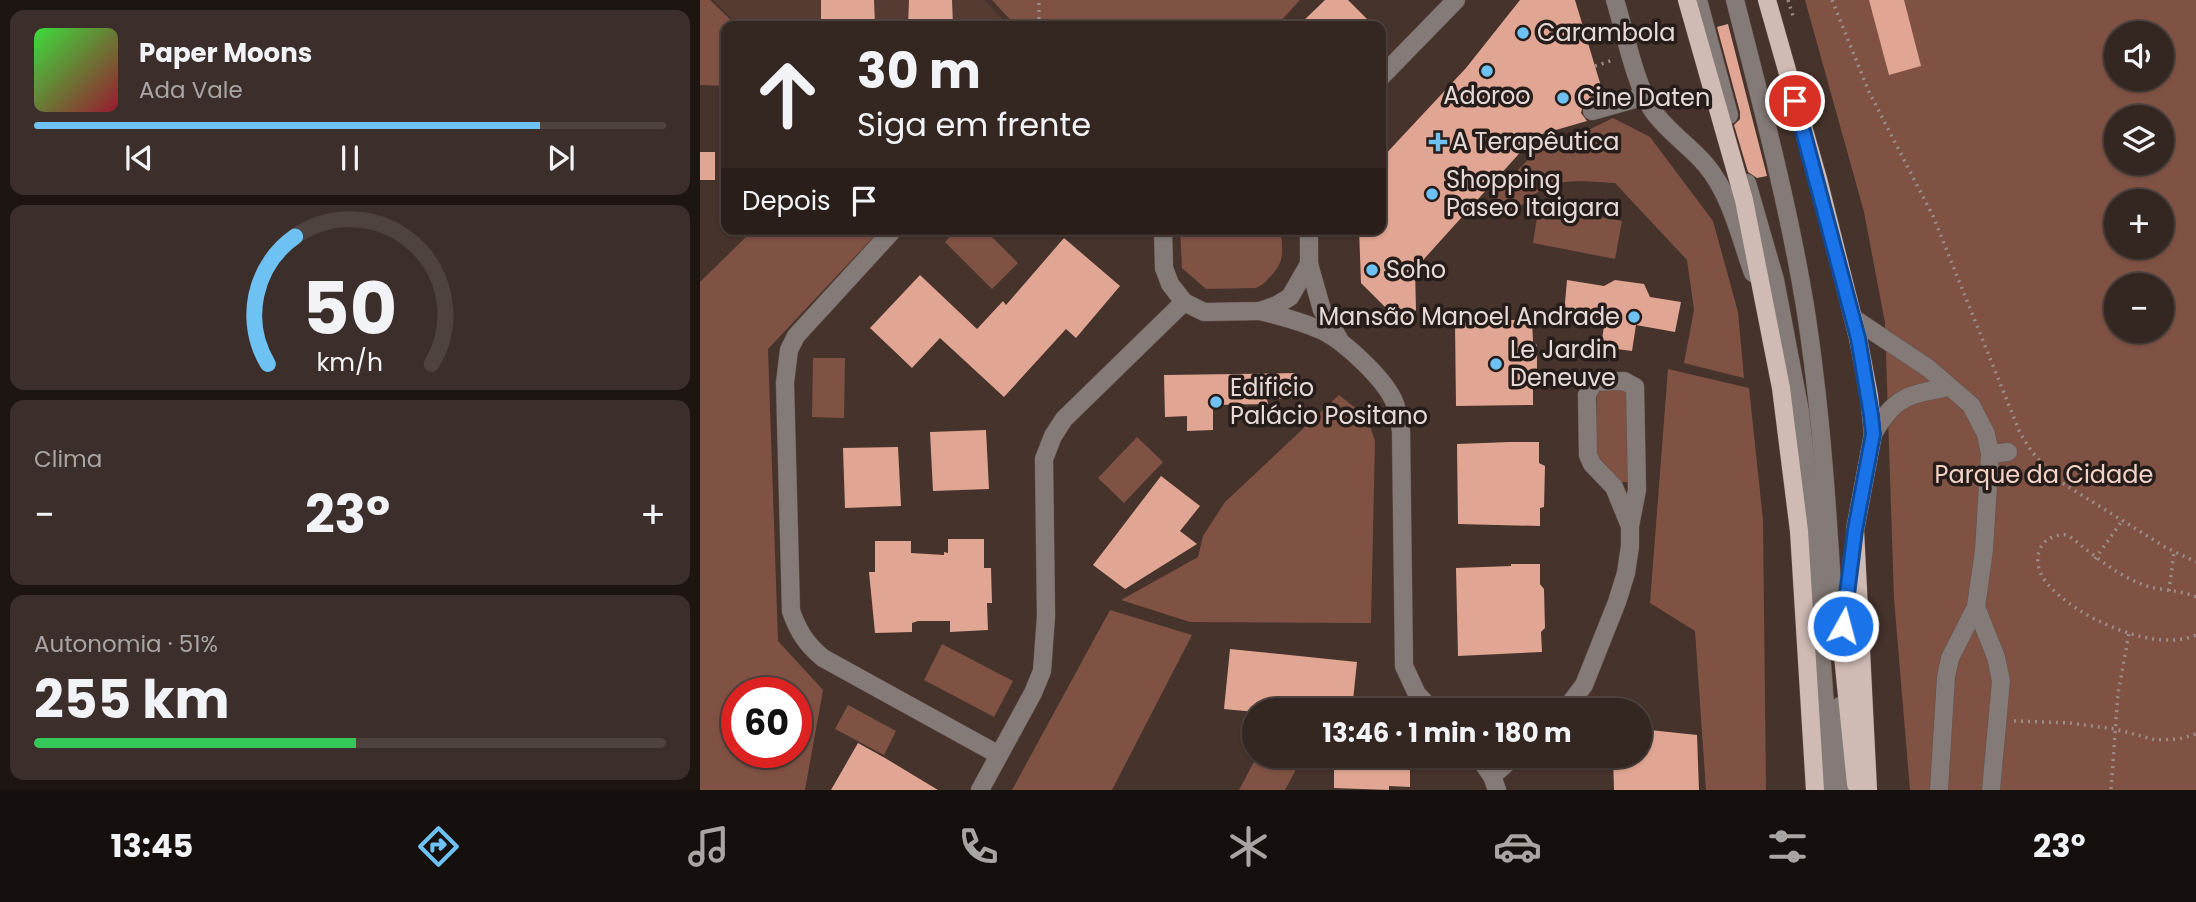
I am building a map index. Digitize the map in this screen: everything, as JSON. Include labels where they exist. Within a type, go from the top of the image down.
[{"type":"main road","points":[[1687,0],[1744,200],[1782,388],[1799,531],[1815,790]]},
{"type":"main road","points":[[1767,0],[1818,179],[1853,318],[1867,386],[1873,434],[1855,530],[1842,646],[1857,790]]},
{"type":"main road","points":[[1855,530],[1868,790]]},
{"type":"street","points":[[1615,0],[1645,96],[1653,111],[1707,166],[1727,200],[1769,319]]},
{"type":"street","points":[[1698,0],[1775,280],[1795,378],[1812,523],[1831,790]]},
{"type":"street","points":[[1735,0],[1779,173],[1805,309],[1825,478],[1846,790]]},
{"type":"street","points":[[1386,72],[1453,1]]},
{"type":"street","points":[[1592,111],[1645,96]]},
{"type":"street","points":[[888,235],[806,324],[789,350],[785,383],[791,611],[798,631],[808,646],[823,658],[999,755]]},
{"type":"street","points":[[1163,235],[1164,268],[1170,284],[1184,302],[1204,312],[1260,312],[1322,331],[1340,342],[1381,382],[1392,397],[1401,431],[1404,666],[1421,698]]},
{"type":"street","points":[[1309,235],[1309,264],[1322,310],[1340,342]]},
{"type":"street","points":[[1260,312],[1290,297],[1309,264]]},
{"type":"street","points":[[980,790],[1033,693],[1042,671],[1046,616],[1044,459],[1053,436],[1064,419],[1184,302]]},
{"type":"street","points":[[1853,318],[1928,368],[1971,405],[1999,453],[1976,607],[1950,658],[1946,677],[1939,790]]},
{"type":"street","points":[[1574,698],[1584,685],[1626,573],[1630,526],[1637,490],[1635,387],[1624,381],[1594,382],[1587,395],[1588,455],[1592,464],[1614,487],[1630,526]]},
{"type":"street","points":[[1873,434],[1884,414],[1897,401],[1949,387]]},
{"type":"street","points":[[1976,607],[2000,670],[1991,790]]},
{"type":"street","points":[[1494,783],[1506,768]]},
{"type":"path","points":[[1039,0],[1039,21]]},
{"type":"path","points":[[1788,0],[1793,16]]},
{"type":"path","points":[[1832,0],[1869,92],[1933,216],[2020,433],[2032,452],[2059,481],[2174,552],[2196,562]]},
{"type":"path","points":[[2095,559],[2122,521]]},
{"type":"path","points":[[2195,636],[2172,640],[2129,633],[2108,626],[2070,605],[2045,580],[2038,564],[2039,551],[2043,542],[2051,537],[2059,534],[2068,536],[2113,571],[2132,580],[2196,597]]},
{"type":"path","points":[[2169,591],[2174,552]]},
{"type":"path","points":[[2111,789],[2118,694],[2129,633]]},
{"type":"path","points":[[1998,720],[2115,729],[2156,740],[2179,739],[2196,734]]},
{"type":"shaded area","points":[[713,0],[985,0],[1004,21],[734,21]]},
{"type":"green space","points":[[700,0],[710,0],[732,21],[721,21],[721,86],[700,85]]},
{"type":"green space","points":[[992,0],[1300,0],[1281,21],[1011,21]]},
{"type":"green space","name":"Parque da Cidade","points":[[1805,0],[2196,0],[2196,790],[1910,790],[1894,599],[1885,323],[1864,212]]},
{"type":"green space","points":[[1613,118],[1650,137],[1713,221],[1738,312],[1744,378],[1684,363],[1694,310],[1687,260],[1615,183],[1582,181],[1546,187],[1510,217],[1491,198],[1542,145],[1574,137]]},
{"type":"green space","points":[[1539,205],[1622,221],[1615,259],[1533,243]]},
{"type":"green space","points":[[748,235],[875,235],[768,349],[778,641],[811,677],[721,677],[721,768],[809,768],[805,790],[700,790],[700,282]]},
{"type":"green space","points":[[951,235],[990,235],[1018,263],[992,289],[945,242]]},
{"type":"green space","points":[[1180,235],[1281,235],[1281,260],[1270,277],[1256,288],[1206,289],[1182,268]]},
{"type":"green space","points":[[813,358],[845,358],[844,418],[812,417]]},
{"type":"green space","points":[[1668,369],[1749,388],[1763,520],[1766,790],[1706,790],[1695,631],[1650,603]]},
{"type":"green space","points":[[1625,389],[1630,393],[1633,478],[1628,482],[1621,482],[1597,455],[1597,396],[1601,390]]},
{"type":"green space","points":[[1339,395],[1367,417],[1375,441],[1371,623],[1190,622],[1121,600],[1198,557],[1203,536],[1225,502]]},
{"type":"green space","points":[[1137,437],[1163,462],[1124,503],[1098,478]]},
{"type":"green space","points":[[1110,610],[1192,635],[1112,790],[1012,790]]},
{"type":"green space","points":[[942,644],[1013,681],[994,717],[924,680]]},
{"type":"green space","points":[[812,678],[823,690],[812,751]]},
{"type":"green space","points":[[848,705],[896,731],[884,755],[835,729]]},
{"type":"green space","points":[[1251,768],[1297,768],[1285,790],[1239,790]]},
{"type":"building","points":[[821,0],[874,0],[875,21],[821,21]]},
{"type":"building","points":[[909,0],[952,0],[953,21],[908,21]]},
{"type":"building","points":[[1325,0],[1348,0],[1369,21],[1303,21]]},
{"type":"building","name":"Shopping Paseo Itaigara","points":[[1520,0],[1575,0],[1604,96],[1583,104],[1581,113],[1587,121],[1535,136],[1415,269],[1416,310],[1402,324],[1361,283],[1359,235],[1386,235],[1386,154],[1466,68]]},
{"type":"building","points":[[1869,0],[1904,0],[1921,66],[1889,75]]},
{"type":"building","points":[[1728,24],[1767,176],[1757,178],[1748,172],[1734,125],[1740,119],[1740,112],[1717,27]]},
{"type":"building","points":[[700,152],[715,152],[715,180],[700,180]]},
{"type":"building","points":[[1064,238],[1120,286],[1076,338],[1066,329],[1004,397],[940,338],[912,368],[870,328],[920,275],[977,329],[1003,301],[1006,305]]},
{"type":"building","name":"Mansão Manoel Andrade","points":[[1567,280],[1604,286],[1615,280],[1644,284],[1650,297],[1681,302],[1675,332],[1636,325],[1632,351],[1601,347],[1605,319],[1564,314]]},
{"type":"building","name":"Le Jardin Deneuve","points":[[1532,320],[1533,342],[1537,345],[1537,383],[1533,385],[1533,405],[1456,406],[1455,323]]},
{"type":"building","name":"Edificio Palácio Positano","points":[[1297,373],[1297,398],[1267,399],[1268,404],[1213,405],[1213,430],[1187,431],[1187,416],[1165,417],[1164,375]]},
{"type":"building","points":[[986,430],[989,489],[933,491],[930,432]]},
{"type":"building","points":[[1539,442],[1539,463],[1545,466],[1544,507],[1540,508],[1540,526],[1458,524],[1457,444]]},
{"type":"building","points":[[898,447],[901,506],[845,508],[843,448]]},
{"type":"building","points":[[1161,476],[1200,506],[1180,531],[1197,544],[1125,589],[1093,565]]},
{"type":"building","points":[[948,539],[984,539],[984,568],[991,568],[992,603],[987,603],[988,630],[950,632],[950,621],[918,621],[912,623],[912,632],[875,633],[869,572],[875,572],[875,541],[911,541],[911,553],[944,555],[944,552],[948,553]]},
{"type":"building","points":[[1540,564],[1545,628],[1541,632],[1542,652],[1458,656],[1456,568]]},
{"type":"building","points":[[1230,649],[1357,662],[1353,698],[1242,698],[1242,711],[1224,709]]},
{"type":"building","points":[[1652,730],[1697,735],[1699,790],[1614,790],[1613,768],[1652,768]]},
{"type":"building","points":[[858,743],[885,758],[938,790],[831,790]]},
{"type":"building","points":[[1334,768],[1410,768],[1410,787],[1389,786],[1389,790],[1334,788]]},
{"type":"place","name":"Carambola","points":[[1523,33]]},
{"type":"place","name":"Adoroo","points":[[1487,71]]},
{"type":"place","name":"Cine Daten","points":[[1563,98]]},
{"type":"place","name":"A Terapêutica","points":[[1438,142]]},
{"type":"place","name":"Shopping Paseo Itaigara","points":[[1432,194]]},
{"type":"place","name":"Soho","points":[[1372,270]]},
{"type":"place","name":"Mansão Manoel Andrade","points":[[1634,317]]},
{"type":"place","name":"Le Jardin Deneuve","points":[[1496,364]]},
{"type":"place","name":"Edificio Palácio Positano","points":[[1216,402]]},
{"type":"route","points":[[1795,101],[1818,179],[1858,338],[1873,434],[1855,530],[1843,626]]}]
